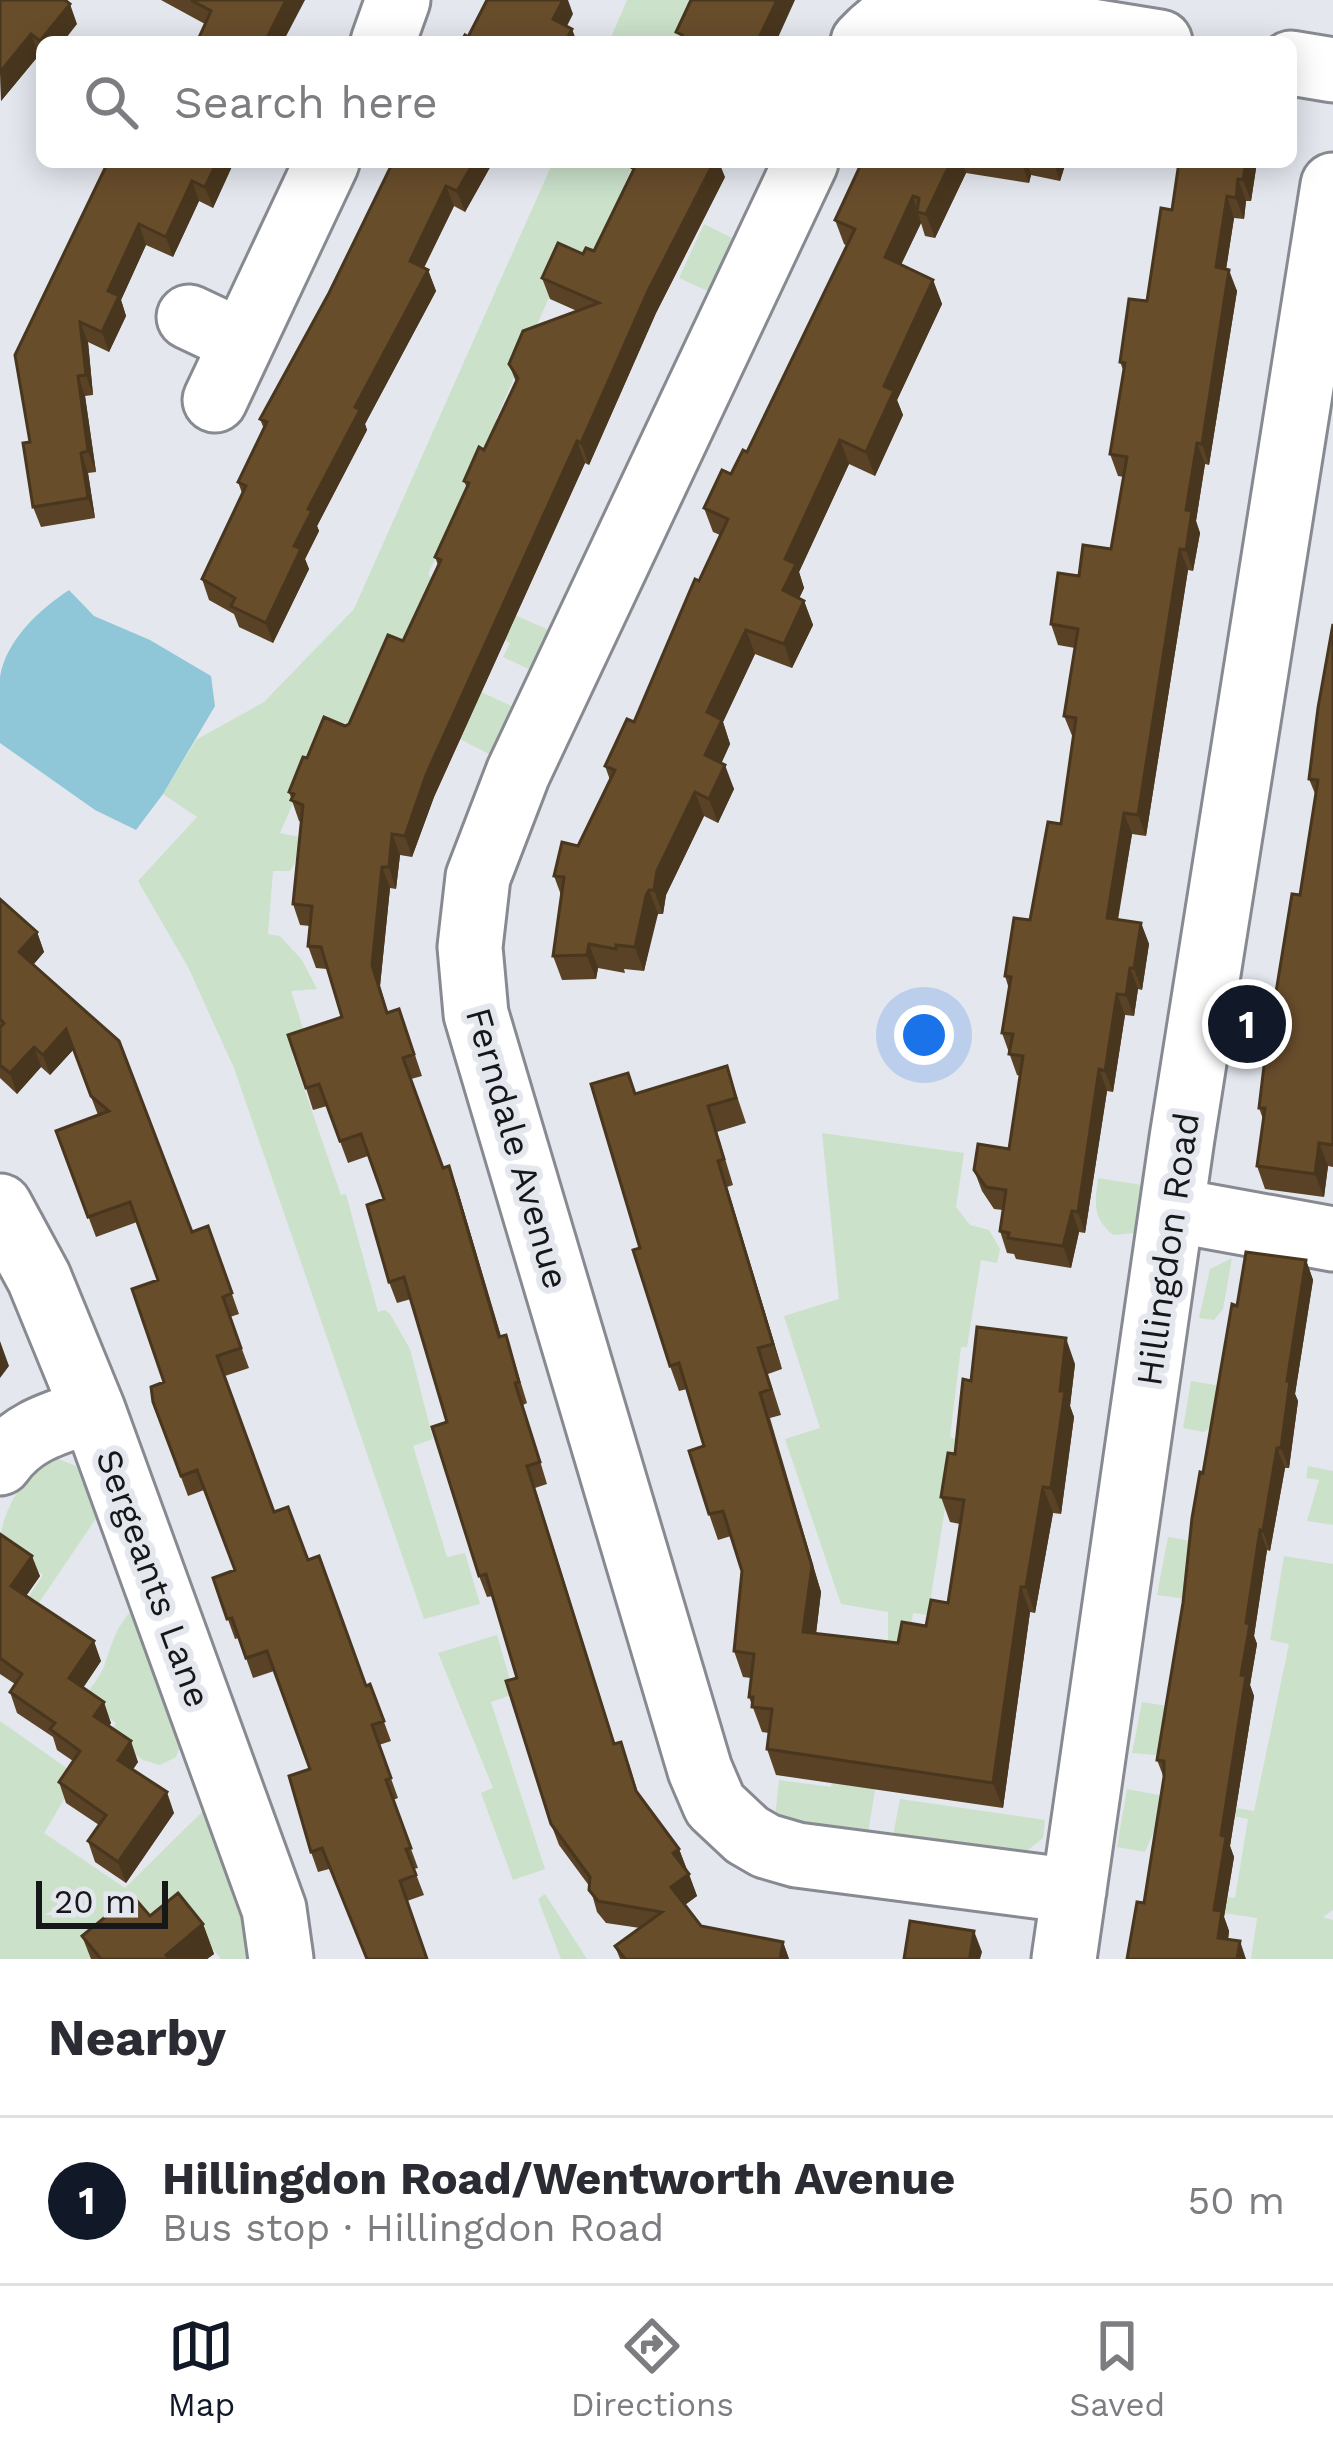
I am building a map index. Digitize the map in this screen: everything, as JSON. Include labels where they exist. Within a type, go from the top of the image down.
[{"type":"street","points":[[385,36],[398,0]]},
{"type":"street","points":[[870,36],[896,13],[942,7],[1123,36]]},
{"type":"street","points":[[1297,64],[1333,70]]},
{"type":"street","points":[[215,400],[216,330],[323,168]]},
{"type":"street","name":"Ferndale Avenue","points":[[803,168],[518,773],[478,877],[470,947],[476,1014],[700,1770],[716,1805],[747,1835],[797,1855],[1074,1891]]},
{"type":"street","name":"Hillingdon Road","points":[[1064,1959],[1173,1210],[1333,185]]},
{"type":"street","name":"Sergeants Lane","points":[[0,1206],[39,1278],[93,1411],[274,1909],[281,1959]]},
{"type":"street","points":[[1173,1210],[1333,1239]]},
{"type":"street","points":[[0,1463],[35,1430],[93,1411]]},
{"type":"green space","points":[[627,0],[712,0],[685,36],[612,36]]},
{"type":"green space","points":[[550,168],[631,168],[624,185],[636,191],[597,268],[567,256],[496,419],[500,422],[428,574],[431,577],[397,653],[345,734],[326,728],[280,833],[309,839],[290,871],[273,871],[268,934],[280,936],[302,960],[317,989],[291,991],[309,1047],[292,1054],[341,1195],[346,1194],[378,1312],[390,1314],[410,1349],[433,1439],[413,1446],[447,1557],[465,1553],[480,1604],[424,1619],[234,1068],[188,967],[138,881],[197,817],[163,794],[196,740],[264,702],[354,609]]},
{"type":"green space","points":[[704,224],[736,240],[712,293],[679,278]]},
{"type":"green space","points":[[510,613],[551,631],[533,671],[503,657],[510,643],[500,638]]},
{"type":"green space","points":[[459,682],[516,708],[493,756],[452,735]]},
{"type":"green space","points":[[822,1133],[964,1153],[956,1207],[970,1225],[989,1230],[1000,1249],[997,1263],[981,1260],[967,1347],[961,1347],[950,1437],[956,1439],[928,1615],[913,1613],[900,1704],[888,1703],[888,1612],[841,1604],[785,1439],[820,1428],[784,1316],[839,1299]]},
{"type":"green space","points":[[1098,1178],[1142,1185],[1135,1233],[1113,1235],[1101,1222],[1096,1203]]},
{"type":"green space","points":[[1232,1258],[1223,1309],[1214,1320],[1199,1318],[1210,1269]]},
{"type":"green space","points":[[1191,1381],[1227,1387],[1213,1426],[1204,1432],[1183,1428]]},
{"type":"green space","points":[[53,1457],[76,1466],[97,1517],[30,1616],[20,1610],[43,1575],[0,1545],[1,1533],[23,1483]]},
{"type":"green space","points":[[1308,1466],[1333,1471],[1333,1525],[1307,1521],[1319,1480],[1306,1478]]},
{"type":"green space","points":[[1168,1537],[1196,1542],[1186,1599],[1157,1595]]},
{"type":"green space","points":[[1284,1556],[1333,1564],[1333,1910],[1323,1917],[1333,1920],[1333,1959],[1251,1959],[1257,1918],[1203,1910],[1205,1895],[1235,1898],[1248,1819],[1176,1804],[1175,1798],[1254,1811],[1289,1644],[1270,1640]]},
{"type":"green space","points":[[132,1610],[182,1741],[176,1757],[160,1765],[143,1760],[108,1735],[116,1723],[83,1699]]},
{"type":"green space","points":[[497,1635],[514,1694],[491,1702],[545,1869],[513,1880],[481,1793],[493,1788],[438,1653]]},
{"type":"green space","points":[[1142,1702],[1180,1708],[1174,1732],[1155,1755],[1132,1753]]},
{"type":"green space","points":[[0,1721],[78,1776],[44,1833],[125,1888],[205,1809],[241,1911],[252,1959],[221,1959],[187,1917],[94,1959],[0,1959]]},
{"type":"green space","points":[[836,1754],[880,1759],[868,1833],[804,1826],[775,1817],[779,1780],[831,1787]]},
{"type":"green space","points":[[1127,1789],[1169,1797],[1145,1852],[1117,1847]]},
{"type":"green space","points":[[900,1799],[1045,1820],[1043,1838],[1028,1850],[1011,1851],[893,1836]]},
{"type":"green space","points":[[545,1894],[587,1959],[561,1959],[538,1899]]},
{"type":"water","points":[[69,590],[94,616],[150,640],[211,676],[215,706],[136,830],[95,810],[0,743],[3,663],[36,616]]},
{"type":"building","points":[[0,0],[65,0],[70,4],[44,36],[31,34],[0,72]]},
{"type":"building","points":[[191,0],[286,0],[268,36],[200,36],[211,11]]},
{"type":"building","points":[[487,0],[563,0],[553,19],[572,29],[568,36],[469,36]]},
{"type":"building","points":[[691,0],[777,0],[760,36],[681,36],[676,32]]},
{"type":"building","points":[[105,168],[214,168],[205,187],[192,181],[166,237],[139,224],[108,291],[119,296],[102,332],[80,322],[86,375],[78,376],[88,451],[81,453],[88,498],[33,507],[23,443],[30,442],[15,355]]},
{"type":"building","points":[[390,168],[470,168],[457,191],[446,186],[410,261],[428,270],[355,407],[360,410],[308,509],[312,511],[294,546],[301,549],[266,623],[231,606],[235,598],[202,579],[246,486],[238,482],[267,422],[260,419]]},
{"type":"building","points":[[711,168],[648,291],[581,443],[577,441],[426,775],[405,836],[392,834],[389,867],[382,867],[372,965],[387,1013],[399,1009],[414,1054],[403,1058],[443,1168],[449,1166],[499,1337],[506,1335],[519,1382],[515,1383],[540,1462],[527,1466],[614,1744],[621,1742],[636,1791],[679,1849],[673,1853],[689,1874],[671,1887],[701,1926],[783,1942],[780,1959],[625,1959],[615,1946],[662,1912],[598,1901],[589,1890],[590,1877],[551,1824],[506,1681],[517,1678],[486,1574],[479,1576],[432,1427],[447,1422],[404,1277],[389,1282],[367,1205],[384,1199],[361,1134],[340,1141],[319,1084],[306,1088],[288,1035],[342,1017],[321,947],[308,946],[312,906],[293,904],[303,805],[291,800],[294,794],[289,792],[324,717],[349,724],[388,635],[403,641],[441,560],[435,557],[469,483],[464,481],[518,378],[509,364],[523,331],[599,303],[542,278],[558,243],[583,254],[586,248],[594,251],[634,169]]},
{"type":"building","points":[[859,168],[948,168],[926,214],[917,212],[919,198],[913,196],[885,257],[933,280],[884,386],[894,391],[866,452],[840,440],[785,559],[796,564],[783,590],[804,601],[784,644],[746,630],[707,712],[722,720],[705,755],[725,765],[709,799],[695,792],[657,871],[654,890],[646,896],[635,947],[589,944],[587,955],[553,956],[564,877],[554,876],[562,842],[578,846],[615,770],[605,766],[627,719],[634,722],[695,579],[699,581],[728,519],[704,508],[722,470],[731,474],[743,450],[747,452],[855,229],[835,220]]},
{"type":"building","points":[[1178,168],[1245,168],[1236,198],[1227,196],[1216,267],[1229,270],[1202,444],[1197,443],[1186,510],[1192,511],[1186,550],[1180,549],[1138,815],[1124,813],[1107,918],[1141,923],[1134,968],[1130,968],[1126,995],[1117,994],[1105,1071],[1099,1069],[1078,1212],[1072,1211],[1063,1246],[1008,1238],[1009,1233],[1000,1231],[1006,1190],[986,1187],[974,1170],[978,1144],[1009,1149],[1023,1056],[1009,1054],[1013,1034],[1002,1033],[1014,918],[1030,920],[1048,822],[1061,824],[1076,718],[1064,716],[1078,629],[1051,624],[1058,573],[1079,576],[1083,545],[1111,549],[1127,457],[1110,454],[1125,363],[1120,362],[1129,299],[1147,301],[1161,208],[1172,210]]},
{"type":"building","points":[[1333,624],[1333,1145],[1319,1143],[1315,1174],[1257,1166],[1265,1108],[1259,1108],[1264,1066],[1292,894],[1300,895],[1318,780],[1309,779]]},
{"type":"building","points":[[0,899],[37,932],[19,952],[119,1041],[192,1232],[208,1226],[232,1293],[223,1297],[241,1348],[217,1356],[274,1512],[288,1507],[308,1560],[319,1556],[366,1686],[370,1684],[384,1721],[372,1725],[416,1875],[400,1881],[427,1959],[367,1959],[322,1848],[311,1852],[289,1776],[310,1769],[267,1651],[246,1658],[232,1618],[227,1619],[213,1578],[235,1570],[197,1470],[181,1476],[153,1402],[151,1387],[164,1382],[132,1289],[158,1280],[130,1202],[88,1217],[56,1131],[109,1111],[91,1096],[66,1029],[43,1055],[34,1047],[10,1073],[0,1065],[4,1023],[0,1019]]},
{"type":"building","points":[[727,1066],[736,1098],[708,1106],[724,1159],[718,1161],[773,1344],[758,1348],[771,1389],[760,1393],[812,1566],[803,1632],[898,1643],[902,1622],[926,1626],[931,1600],[948,1603],[964,1500],[941,1497],[948,1453],[955,1454],[963,1379],[971,1381],[977,1327],[1066,1338],[1060,1391],[1065,1391],[1051,1488],[1043,1487],[1026,1587],[1021,1587],[993,1783],[767,1749],[772,1709],[752,1707],[753,1697],[749,1697],[754,1654],[734,1651],[742,1571],[723,1511],[709,1514],[689,1451],[704,1446],[679,1363],[670,1366],[633,1250],[640,1248],[591,1084],[628,1073],[635,1094]]},
{"type":"building","points":[[1246,1252],[1306,1260],[1281,1448],[1277,1448],[1260,1530],[1246,1623],[1250,1624],[1241,1675],[1246,1676],[1221,1835],[1226,1837],[1214,1910],[1222,1911],[1218,1938],[1240,1941],[1237,1959],[1127,1959],[1137,1902],[1144,1903],[1164,1777],[1164,1761],[1157,1760],[1192,1518]]},
{"type":"building","points":[[0,1534],[32,1556],[11,1586],[94,1641],[69,1678],[104,1702],[94,1716],[131,1741],[118,1760],[167,1792],[118,1862],[88,1841],[106,1815],[59,1782],[80,1751],[50,1729],[55,1723],[10,1692],[22,1674],[0,1658]]},
{"type":"building","points":[[178,1893],[203,1924],[166,1955],[169,1959],[101,1959],[82,1936],[132,1895],[150,1916]]},
{"type":"building","points":[[910,1921],[974,1931],[970,1956],[977,1959],[904,1959]]},
{"type":"place","name":"Hillingdon Road/Wentworth Avenue","points":[[1247,1024]]}]
